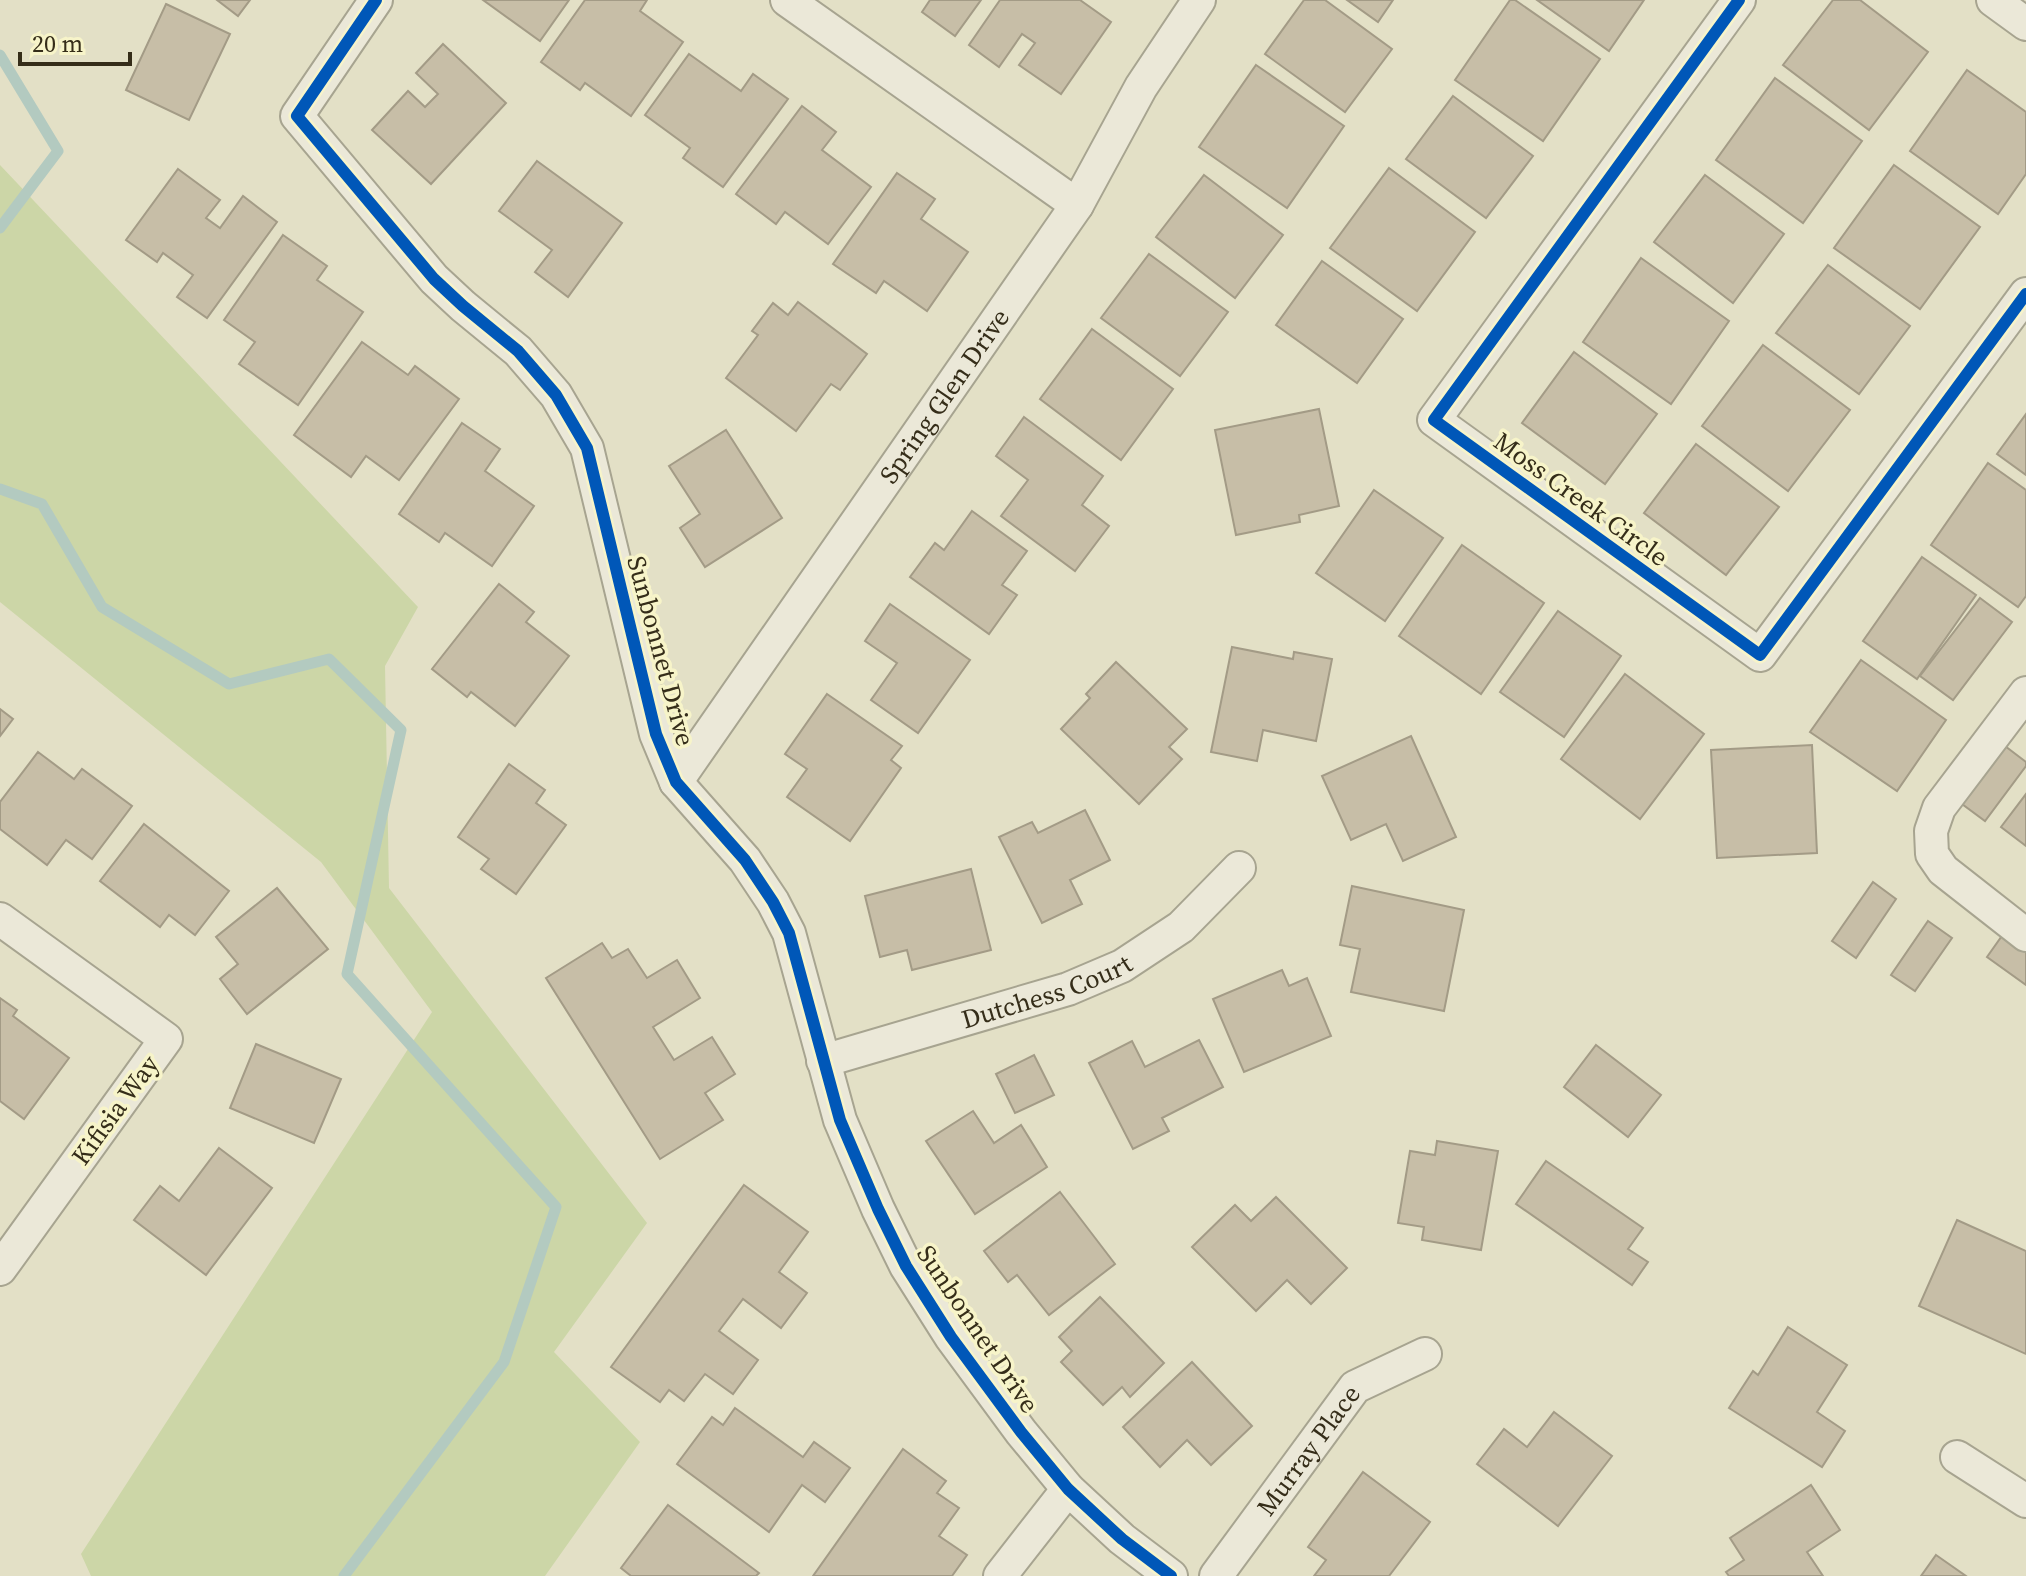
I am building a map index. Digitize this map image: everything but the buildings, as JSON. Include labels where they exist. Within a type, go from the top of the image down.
[{"type":"street","name":"Sunbonnet Drive","points":[[376,0],[297,116],[434,279],[518,351],[556,395],[587,448],[656,734],[676,782],[745,860],[789,933],[840,1120],[906,1266],[951,1337],[1021,1432],[1068,1489],[1122,1539],[1171,1576]]},
{"type":"street","points":[[787,0],[1077,205]]},
{"type":"street","name":"Spring Glen Drive","points":[[676,782],[1077,205],[1141,87],[1199,0]]},
{"type":"street","name":"Moss Creek Circle","points":[[1739,0],[1434,420],[1760,655],[2026,294]]},
{"type":"street","points":[[1993,0],[2026,24]]},
{"type":"street","points":[[2026,693],[1939,808],[1931,831],[1932,854],[1943,870],[2026,935]]},
{"type":"street","name":"Dutchess Court","points":[[823,1061],[1068,989],[1122,966],[1181,927],[1239,868]]},
{"type":"street","name":"Kifisia Way","points":[[0,919],[166,1039],[0,1269]]},
{"type":"street","name":"Murray Place","points":[[1216,1576],[1355,1387],[1425,1354]]},
{"type":"street","points":[[1957,1457],[2026,1501]]},
{"type":"street","points":[[1000,1576],[1068,1489]]},
{"type":"green space","points":[[0,165],[418,607],[385,666],[389,888],[647,1223],[554,1352],[640,1442],[545,1576],[91,1576],[81,1554],[432,1012],[321,862],[0,602]]},
{"type":"waterway","points":[[0,55],[58,151],[0,228]]},
{"type":"waterway","points":[[0,489],[42,504],[102,607],[229,684],[329,659],[401,730],[347,974],[556,1207],[504,1362],[344,1576]]},
{"type":"cycle path","points":[[376,0],[297,116],[434,279],[518,351],[556,395],[587,448],[656,734],[676,782],[745,860],[789,933],[840,1120],[906,1266],[951,1337],[1021,1432],[1068,1489],[1122,1539],[1171,1576]]},
{"type":"cycle path","points":[[1739,0],[1434,420],[1760,655],[2026,294]]}]
